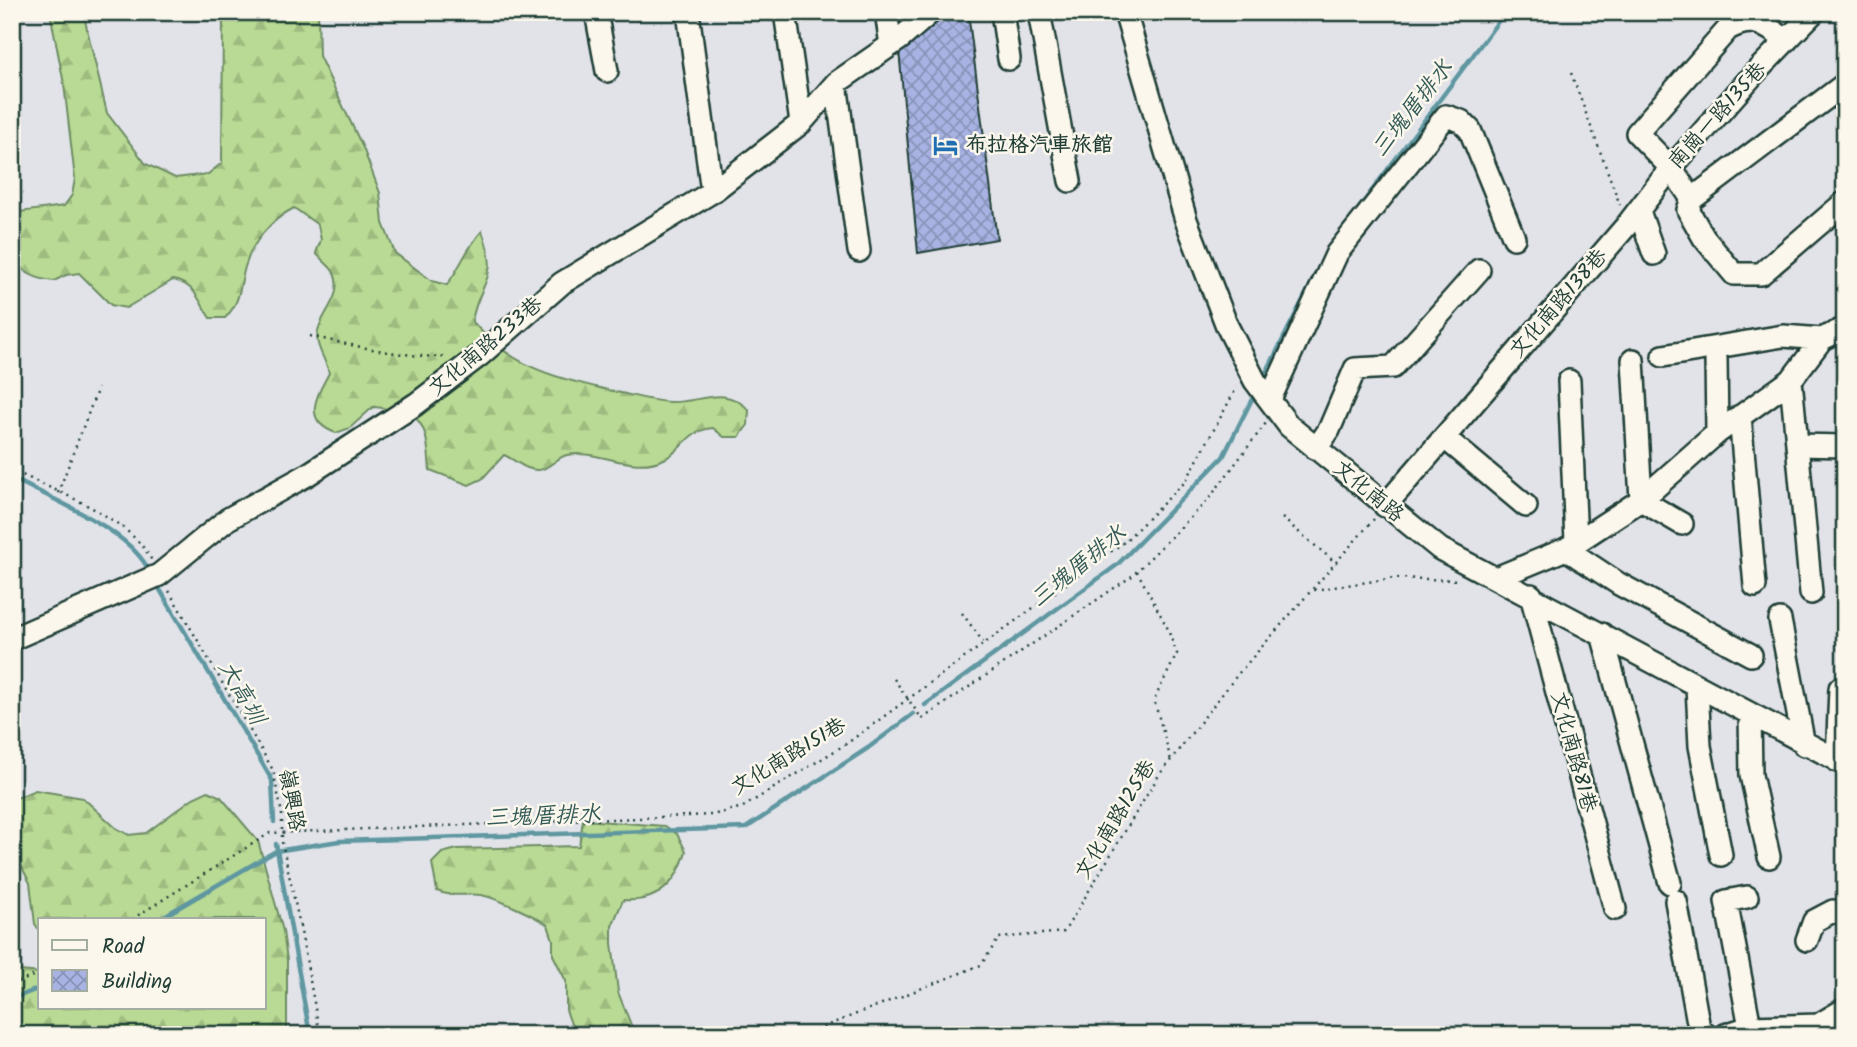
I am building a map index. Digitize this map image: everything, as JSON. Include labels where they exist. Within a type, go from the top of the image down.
[{"type":"street","points":[[596,12],[607,71]]},
{"type":"street","points":[[688,12],[712,192]]},
{"type":"street","points":[[785,12],[801,123]]},
{"type":"street","points":[[886,12],[891,45]]},
{"type":"street","name":"文化南路233巷","points":[[12,639],[159,575],[228,519],[307,475],[416,404],[479,356],[562,283],[712,192],[801,123],[836,83],[891,45],[931,12]]},
{"type":"street","points":[[1002,12],[1009,59]]},
{"type":"street","points":[[1039,12],[1070,181]]},
{"type":"street","name":"文化南路","points":[[1125,12],[1186,220],[1227,326],[1255,381],[1289,426],[1440,550],[1841,763]]},
{"type":"street","name":"南崗一路135巷","points":[[1633,218],[1671,168],[1814,12]]},
{"type":"street","points":[[1692,199],[1671,168],[1637,133],[1728,29],[1743,21],[1758,22],[1787,40]]},
{"type":"street","points":[[836,83],[859,251]]},
{"type":"street","points":[[1845,84],[1692,199],[1688,210],[1704,238],[1734,274],[1761,274],[1845,202]]},
{"type":"street","points":[[1273,404],[1337,253],[1446,116],[1461,121],[1470,130],[1514,238]]},
{"type":"street","points":[[1633,218],[1654,254]]},
{"type":"street","name":"文化南路138巷","points":[[1385,506],[1633,218]]},
{"type":"street","points":[[1316,449],[1329,430],[1355,369],[1393,367],[1479,270]]},
{"type":"street","points":[[1496,578],[1571,546],[1641,500],[1717,433],[1791,380],[1822,339],[1845,328]]},
{"type":"street","points":[[1663,356],[1783,335],[1822,339]]},
{"type":"street","points":[[1716,358],[1717,433]]},
{"type":"street","points":[[1633,360],[1641,500]]},
{"type":"street","points":[[1791,380],[1811,593]]},
{"type":"street","points":[[1569,381],[1571,546]]},
{"type":"street","points":[[1740,416],[1755,586]]},
{"type":"street","points":[[1445,438],[1525,506]]},
{"type":"street","points":[[1797,445],[1845,446]]},
{"type":"street","points":[[1641,500],[1682,524]]},
{"type":"street","points":[[1571,546],[1619,584],[1751,656]]},
{"type":"street","name":"文化南路81巷","points":[[1531,596],[1615,909]]},
{"type":"street","points":[[1780,620],[1804,745]]},
{"type":"street","points":[[1602,634],[1673,892],[1699,1028],[1706,1035]]},
{"type":"street","points":[[1698,686],[1700,746],[1721,855]]},
{"type":"street","points":[[1841,763],[1840,688],[1845,687]]},
{"type":"street","points":[[1750,714],[1751,775],[1769,857]]},
{"type":"street","points":[[1747,897],[1726,901],[1750,1027]]},
{"type":"street","points":[[1807,940],[1814,921],[1833,911],[1845,914]]},
{"type":"street","points":[[1725,1035],[1750,1027],[1819,1030],[1845,1009]]},
{"type":"path","points":[[1571,73],[1633,218]]},
{"type":"path","points":[[310,337],[422,357],[479,356]]},
{"type":"path","name":"文化南路151巷","points":[[134,918],[270,833],[712,814],[743,807],[846,744],[1124,542],[1186,481],[1248,366]]},
{"type":"path","points":[[58,493],[98,388]]},
{"type":"path","points":[[894,679],[922,719],[1137,571],[1208,500],[1273,404]]},
{"type":"path","name":"嶺興路","points":[[12,467],[117,522],[145,546],[159,575],[273,770],[282,814],[282,842],[320,1035]]},
{"type":"path","name":"文化南路125巷","points":[[803,1035],[982,965],[999,938],[1064,932],[1171,760],[1238,674],[1385,506]]},
{"type":"path","points":[[1282,518],[1336,563]]},
{"type":"path","points":[[1137,571],[1167,626],[1177,654],[1154,700],[1171,760]]},
{"type":"path","points":[[1314,590],[1394,578],[1469,580]]},
{"type":"path","points":[[962,613],[983,642]]},
{"type":"path","points":[[12,985],[38,974]]},
{"type":"green space","points":[[50,12],[83,12],[107,113],[146,164],[175,178],[208,174],[222,163],[223,12],[318,12],[319,56],[363,148],[380,193],[383,223],[395,253],[432,281],[447,285],[482,231],[490,260],[489,270],[472,321],[503,350],[519,361],[553,375],[648,399],[682,402],[721,396],[730,398],[749,410],[748,425],[739,437],[724,437],[713,428],[696,433],[671,455],[652,463],[628,463],[579,454],[563,456],[546,468],[534,470],[504,455],[482,479],[469,485],[430,470],[424,431],[421,424],[410,415],[373,407],[350,428],[336,433],[325,428],[315,415],[317,399],[329,373],[317,336],[334,296],[336,281],[333,271],[316,253],[321,240],[318,225],[294,208],[270,225],[258,241],[248,258],[237,300],[225,318],[210,318],[192,289],[173,280],[126,308],[111,305],[79,273],[54,281],[28,273],[20,267],[13,249],[12,213],[64,206],[72,195],[75,179],[64,84]]},
{"type":"green space","points":[[35,790],[83,798],[116,828],[129,835],[146,833],[193,798],[208,791],[221,797],[258,841],[283,931],[287,960],[287,1035],[12,1035],[12,965],[21,971],[38,973],[38,1009],[266,1009],[266,918],[38,918],[38,928],[35,924],[30,883],[12,848],[12,800]]},
{"type":"green space","points":[[583,820],[665,826],[677,834],[686,851],[671,882],[656,895],[623,900],[612,926],[618,992],[635,1035],[575,1035],[566,1010],[566,981],[553,955],[553,940],[548,925],[488,897],[437,891],[432,863],[442,853],[457,849],[579,846]]},
{"type":"building","name":"布拉格汽車旅館","points":[[948,12],[968,12],[997,239],[918,253],[899,50]]},
{"type":"waterway","name":"三塊厝排水","points":[[1341,232],[1500,19],[1510,12]]},
{"type":"waterway","name":"三塊厝排水","points":[[1265,375],[1315,276]]},
{"type":"waterway","name":"三塊厝排水","points":[[925,705],[1117,565],[1223,457],[1253,397]]},
{"type":"waterway","name":"大高圳","points":[[12,478],[105,527],[122,539],[147,567]]},
{"type":"waterway","name":"大高圳","points":[[159,588],[272,780],[274,822]]},
{"type":"waterway","name":"三塊厝排水","points":[[161,918],[276,851],[339,841],[746,828],[868,748],[913,714]]},
{"type":"waterway","name":"大高圳","points":[[276,844],[310,1035]]},
{"type":"waterway","name":"三塊厝排水","points":[[12,999],[38,989]]},
{"type":"place","name":"布拉格汽車旅館","points":[[946,145]]}]
